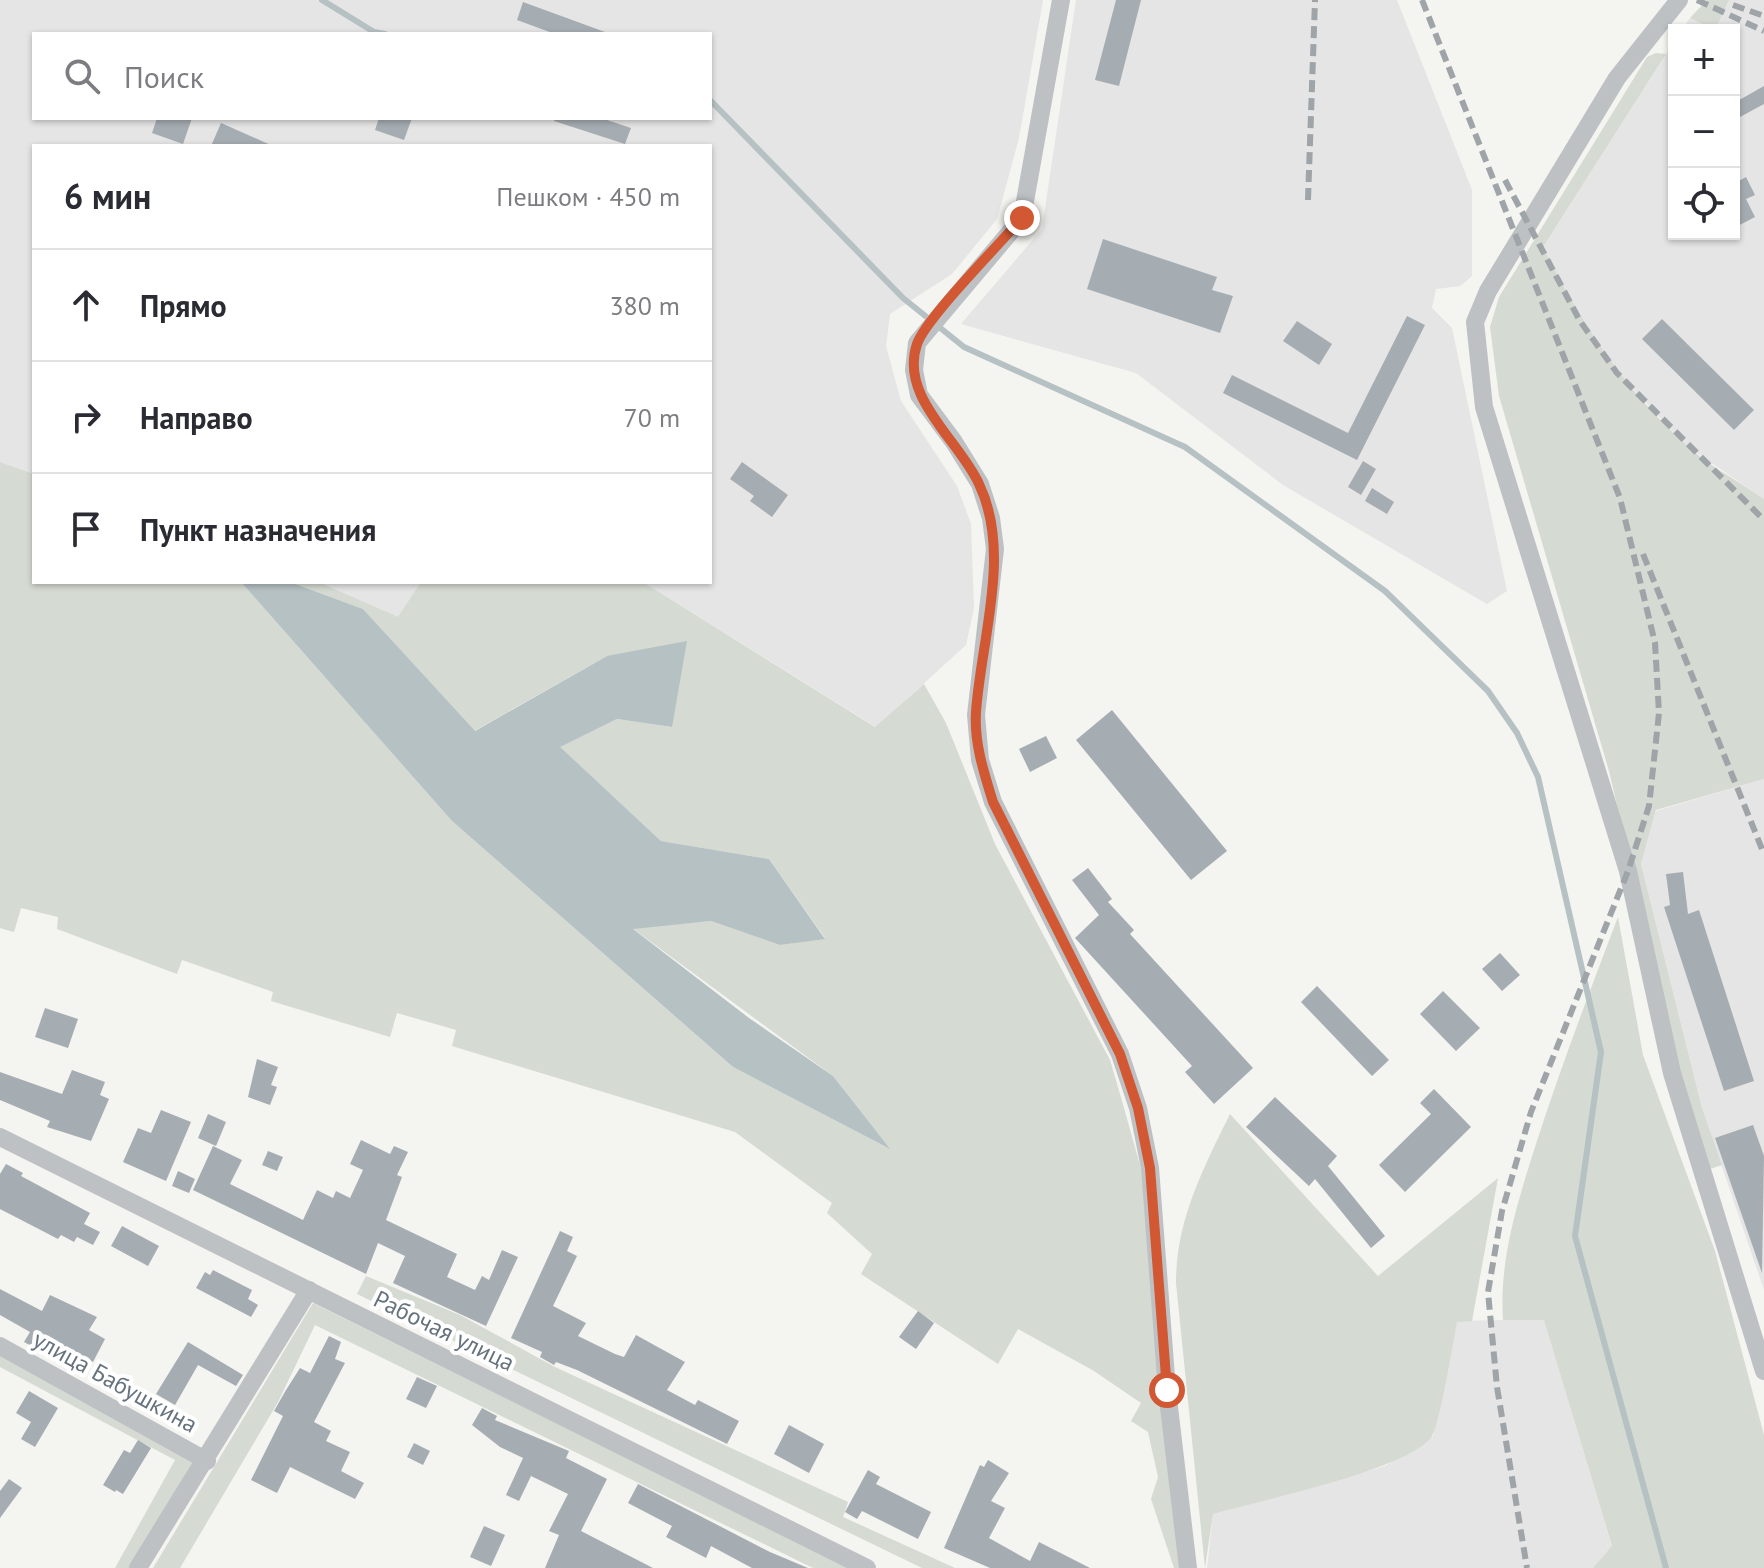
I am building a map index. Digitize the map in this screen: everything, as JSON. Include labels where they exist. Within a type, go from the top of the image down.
[{"type":"street","points":[[1061,0],[1022,218],[917,343],[914,370],[919,395],[980,484],[991,518],[995,549],[976,715],[980,760],[993,802],[1120,1054],[1138,1108],[1150,1168],[1167,1390],[1188,1568]]},
{"type":"street","points":[[1679,0],[1617,78],[1488,291],[1475,322],[1476,352],[1484,407],[1628,871],[1672,1073],[1764,1371]]},
{"type":"street","name":"Рабочая улица","points":[[0,1137],[867,1568]]},
{"type":"street","name":"улица Бабушкина","points":[[138,1568],[207,1461],[309,1290]]},
{"type":"street","name":"улица Бабушкина","points":[[0,1346],[207,1461]]},
{"type":"shaded area","points":[[0,0],[1043,0],[1019,138],[997,219],[952,274],[890,314],[886,346],[901,401],[957,486],[971,524],[974,608],[966,645],[876,727],[646,584],[712,584],[712,144],[32,144],[32,473],[0,462]]},
{"type":"shaded area","points":[[1076,0],[1397,0],[1472,190],[1472,276],[1460,286],[1436,289],[1432,308],[1452,328],[1507,591],[1487,604],[1283,485],[1136,373],[961,324],[1042,229]]},
{"type":"shaded area","points":[[1707,0],[1729,0],[1718,24],[1702,24],[1690,18]]},
{"type":"shaded area","points":[[1729,0],[1764,0],[1764,499],[1684,444],[1615,369],[1571,304],[1543,247],[1668,51],[1668,240],[1740,240],[1740,24],[1718,24]]},
{"type":"shaded area","points":[[1690,18],[1702,24],[1686,24]]},
{"type":"shaded area","points":[[1656,53],[1666,54],[1543,247],[1587,326],[1640,398],[1692,450],[1764,499],[1764,779],[1656,810],[1641,864],[1702,1108],[1722,1165],[1710,1169],[1661,1025],[1633,874],[1609,771],[1499,396],[1490,327],[1499,297],[1647,57]]},
{"type":"shaded area","points":[[0,462],[32,473],[32,584],[243,584],[452,821],[733,1067],[888,1148],[833,1076],[632,928],[711,921],[780,945],[825,938],[769,859],[661,841],[559,747],[617,719],[672,727],[607,656],[474,731],[363,609],[295,584],[324,584],[398,617],[420,584],[646,584],[875,727],[924,684],[946,723],[995,844],[1110,1060],[1122,1101],[1145,1183],[1182,1568],[1174,1568],[1151,1499],[1158,1477],[1148,1432],[1131,1421],[1141,1403],[1094,1371],[1018,1329],[998,1364],[861,1274],[872,1254],[827,1213],[832,1203],[735,1132],[452,1046],[456,1030],[397,1013],[390,1037],[271,1001],[273,992],[182,960],[177,974],[57,929],[58,917],[21,908],[14,932],[0,928]]},
{"type":"shaded area","points":[[243,584],[295,584],[363,609],[475,731],[607,656],[687,641],[672,727],[617,719],[560,747],[661,841],[769,859],[825,939],[780,945],[711,921],[633,929],[749,1018],[833,1076],[890,1149],[733,1067],[452,821]]},
{"type":"shaded area","points":[[323,584],[420,584],[399,618]]},
{"type":"shaded area","points":[[1764,779],[1764,1290],[1702,1108],[1641,864],[1656,811]]},
{"type":"shaded area","points":[[1618,917],[1643,1055],[1715,1251],[1764,1435],[1764,1568],[1593,1568],[1612,1546],[1544,1320],[1503,1320],[1507,1254],[1522,1190],[1565,1060]]},
{"type":"shaded area","points":[[1230,1114],[1378,1276],[1498,1178],[1472,1321],[1457,1322],[1432,1436],[1418,1449],[1395,1461],[1330,1483],[1213,1514],[1205,1568],[1176,1283],[1177,1260],[1193,1196]]},
{"type":"shaded area","points":[[366,1276],[460,1315],[555,1367],[848,1502],[843,1517],[955,1568],[922,1568],[357,1294]]},
{"type":"shaded area","points":[[313,1303],[851,1568],[813,1568],[315,1325],[278,1402],[180,1568],[153,1568]]},
{"type":"shaded area","points":[[1544,1319],[1612,1547],[1593,1568],[1207,1568],[1213,1514],[1385,1466],[1433,1436],[1457,1321]]},
{"type":"shaded area","points":[[0,1356],[192,1463],[130,1568],[115,1568],[175,1460],[0,1367]]},
{"type":"building","points":[[1116,0],[1141,0],[1119,86],[1095,80]]},
{"type":"building","points":[[523,2],[605,32],[550,32],[517,20]]},
{"type":"building","points":[[1764,86],[1764,104],[1740,117],[1740,100]]},
{"type":"building","points":[[156,120],[191,120],[183,144],[152,133]]},
{"type":"building","points":[[378,120],[411,120],[404,140],[375,130]]},
{"type":"building","points":[[607,120],[631,128],[625,144],[554,121]]},
{"type":"building","points":[[221,123],[268,144],[212,144]]},
{"type":"building","points":[[1746,177],[1755,195],[1746,199],[1755,217],[1740,225],[1740,180]]},
{"type":"building","points":[[1103,239],[1217,277],[1212,290],[1233,296],[1220,333],[1087,289]]},
{"type":"building","points":[[1407,316],[1425,325],[1357,460],[1223,393],[1232,375],[1348,433]]},
{"type":"building","points":[[1662,319],[1754,410],[1734,430],[1642,339]]},
{"type":"building","points":[[1297,321],[1332,344],[1319,365],[1283,341]]},
{"type":"building","points":[[1363,461],[1376,469],[1361,495],[1348,487]]},
{"type":"building","points":[[742,462],[788,495],[772,517],[750,501],[754,496],[730,479]]},
{"type":"building","points":[[1372,488],[1394,502],[1387,514],[1365,501]]},
{"type":"building","points":[[1112,710],[1227,851],[1191,880],[1076,740]]},
{"type":"building","points":[[1046,736],[1057,758],[1030,772],[1019,749]]},
{"type":"building","points":[[1088,868],[1112,899],[1108,902],[1134,930],[1130,934],[1253,1068],[1214,1104],[1185,1072],[1192,1066],[1075,938],[1099,915],[1072,880]]},
{"type":"building","points":[[1683,872],[1688,914],[1699,910],[1754,1081],[1724,1091],[1664,907],[1670,905],[1666,874]]},
{"type":"building","points":[[1500,953],[1520,975],[1502,991],[1482,969]]},
{"type":"building","points":[[1317,986],[1389,1060],[1372,1076],[1301,1002]]},
{"type":"building","points":[[1443,991],[1480,1028],[1456,1051],[1420,1014]]},
{"type":"building","points":[[45,1008],[78,1019],[68,1048],[35,1037]]},
{"type":"building","points":[[257,1059],[278,1067],[271,1085],[277,1087],[270,1105],[248,1097]]},
{"type":"building","points":[[72,1070],[105,1082],[100,1095],[109,1099],[91,1141],[47,1127],[50,1121],[0,1100],[0,1072],[62,1094]]},
{"type":"building","points":[[1434,1089],[1471,1127],[1405,1192],[1379,1165],[1431,1114],[1420,1103]]},
{"type":"building","points":[[1275,1097],[1337,1156],[1328,1166],[1385,1236],[1371,1248],[1315,1179],[1309,1186],[1246,1127]]},
{"type":"building","points":[[161,1110],[191,1122],[166,1181],[123,1162],[138,1128],[151,1133]]},
{"type":"building","points":[[208,1114],[226,1122],[216,1146],[198,1138]]},
{"type":"building","points":[[1753,1125],[1764,1156],[1762,1273],[1715,1138]]},
{"type":"building","points":[[361,1140],[390,1154],[394,1146],[408,1152],[397,1175],[402,1177],[386,1220],[457,1254],[447,1277],[475,1290],[482,1276],[489,1280],[502,1250],[518,1257],[486,1326],[393,1283],[405,1256],[378,1243],[366,1274],[193,1190],[213,1146],[242,1160],[230,1184],[303,1220],[317,1190],[333,1198],[336,1191],[350,1198],[363,1170],[350,1164]]},
{"type":"building","points":[[268,1151],[283,1157],[277,1171],[262,1165]]},
{"type":"building","points":[[6,1164],[23,1173],[21,1176],[90,1213],[84,1224],[100,1232],[93,1245],[77,1237],[74,1242],[61,1235],[58,1239],[0,1209],[0,1174]]},
{"type":"building","points":[[178,1171],[195,1179],[189,1193],[172,1186]]},
{"type":"building","points":[[122,1226],[159,1246],[148,1266],[111,1246]]},
{"type":"building","points":[[560,1231],[573,1237],[567,1251],[577,1256],[553,1306],[586,1323],[578,1336],[615,1354],[624,1357],[636,1335],[685,1362],[667,1390],[695,1405],[698,1400],[739,1421],[727,1444],[577,1370],[556,1362],[554,1365],[540,1357],[542,1352],[511,1338]]},
{"type":"building","points":[[213,1270],[252,1290],[248,1299],[258,1305],[251,1317],[196,1288],[205,1272],[210,1275]]},
{"type":"building","points":[[0,1289],[42,1311],[50,1295],[97,1317],[89,1330],[105,1339],[93,1362],[45,1336],[37,1349],[24,1342],[30,1332],[0,1315]]},
{"type":"building","points":[[918,1311],[934,1323],[916,1349],[899,1337]]},
{"type":"building","points":[[329,1336],[341,1342],[335,1359],[345,1363],[314,1422],[331,1431],[326,1441],[350,1452],[341,1471],[364,1483],[355,1499],[290,1467],[277,1493],[251,1480],[283,1416],[274,1411],[300,1368],[310,1373]]},
{"type":"building","points":[[188,1342],[243,1375],[236,1386],[198,1365],[175,1405],[156,1394]]},
{"type":"building","points":[[417,1377],[437,1386],[426,1408],[406,1399]]},
{"type":"building","points":[[29,1391],[58,1408],[35,1447],[21,1439],[31,1422],[16,1413]]},
{"type":"building","points":[[482,1408],[497,1416],[495,1420],[569,1451],[566,1458],[607,1479],[581,1531],[653,1568],[545,1568],[559,1535],[549,1531],[568,1494],[531,1476],[519,1501],[506,1495],[523,1458],[500,1447],[472,1425]]},
{"type":"building","points":[[789,1425],[824,1444],[809,1473],[774,1454]]},
{"type":"building","points":[[138,1440],[151,1448],[123,1494],[103,1485],[124,1450],[130,1453]]},
{"type":"building","points":[[414,1443],[430,1451],[423,1465],[407,1457]]},
{"type":"building","points":[[988,1460],[1009,1473],[991,1501],[1005,1508],[989,1538],[1030,1561],[1039,1542],[1090,1568],[990,1568],[944,1548],[980,1465],[984,1467]]},
{"type":"building","points":[[868,1470],[880,1477],[876,1484],[931,1512],[918,1539],[862,1511],[857,1519],[845,1512]]},
{"type":"building","points":[[9,1479],[22,1488],[0,1518],[0,1491]]},
{"type":"building","points":[[638,1484],[770,1552],[808,1568],[752,1568],[711,1546],[706,1558],[666,1537],[672,1526],[628,1503]]},
{"type":"building","points":[[484,1526],[505,1535],[491,1566],[470,1557]]},
{"type":"waterway","points":[[322,0],[374,32]]},
{"type":"waterway","points":[[712,102],[903,298],[964,347],[1185,447],[1385,591],[1488,691],[1517,733],[1538,777],[1601,1052],[1575,1236],[1666,1568]]},
{"type":"railway","points":[[1308,200],[1315,0]]},
{"type":"railway","points":[[1422,0],[1620,498],[1655,643],[1659,713],[1649,806],[1628,871],[1531,1112],[1502,1211],[1488,1292],[1497,1387],[1527,1568]]},
{"type":"railway","points":[[1697,0],[1764,31]]},
{"type":"railway","points":[[1733,5],[1764,16]]},
{"type":"railway","points":[[1505,180],[1580,321],[1617,373],[1764,520]]},
{"type":"railway","points":[[1643,554],[1764,854]]},
{"type":"route","points":[[1022,218],[917,343],[914,370],[919,395],[980,484],[991,518],[995,549],[976,715],[980,760],[993,802],[1120,1054],[1138,1108],[1150,1168],[1167,1390]]}]
